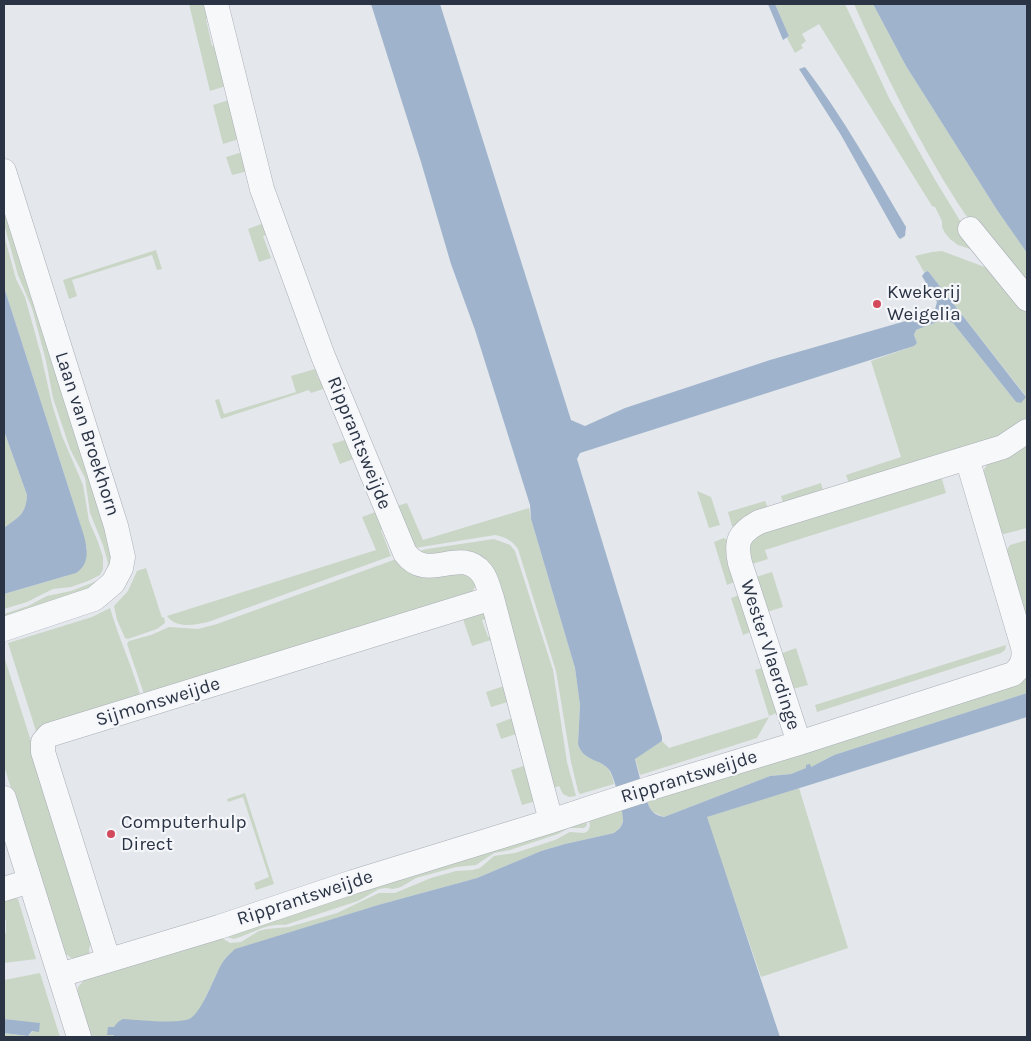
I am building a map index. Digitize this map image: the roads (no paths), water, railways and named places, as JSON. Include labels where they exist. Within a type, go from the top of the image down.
[{"type":"street","name":"Ripprantsweijde","points":[[216,4],[262,189],[323,356],[400,544],[410,559],[421,566],[462,561],[473,564],[483,574],[492,598],[551,821]]},
{"type":"street","name":"Laan van Broekhorn","points":[[4,171],[116,526],[123,557],[121,568],[113,583],[94,599],[4,629]]},
{"type":"street","points":[[970,229],[1027,299]]},
{"type":"street","name":"Wester Vlaerdinge","points":[[967,458],[1023,647],[1024,654],[1020,668],[1013,674],[799,743],[740,563],[737,549],[739,538],[747,529],[759,522],[1002,447],[1027,431]]},
{"type":"street","name":"Sijmonsweijde","points":[[108,959],[43,752],[43,742],[50,735],[492,598]]},
{"type":"street","name":"Ripprantsweijde","points":[[60,975],[219,927],[362,879],[799,743]]},
{"type":"street","points":[[4,798],[79,1037]]},
{"type":"street","points":[[4,889],[30,881]]},
{"type":"water","points":[[371,4],[440,4],[571,420],[585,426],[625,408],[770,360],[916,318],[935,309],[937,302],[922,276],[928,271],[1026,397],[1021,403],[1016,402],[953,323],[942,320],[916,330],[914,335],[917,343],[914,346],[580,453],[577,459],[662,737],[662,741],[635,759],[648,803],[657,815],[664,817],[770,776],[791,774],[806,768],[806,765],[810,764],[811,767],[834,755],[1027,693],[1027,717],[707,817],[780,1037],[114,1037],[114,1035],[107,1035],[108,1027],[114,1027],[123,1019],[166,1021],[189,1019],[194,1016],[199,1010],[220,966],[235,949],[378,905],[477,878],[541,851],[614,833],[620,828],[622,823],[623,817],[620,804],[610,771],[584,754],[578,744],[580,705],[575,668],[531,519],[530,505],[475,330],[451,264]]},
{"type":"water","points":[[768,4],[775,4],[789,36],[783,40]]},
{"type":"water","points":[[873,4],[1027,4],[1027,253],[997,210],[906,66]]},
{"type":"water","points":[[805,67],[845,125],[906,227],[905,236],[900,239],[841,135],[799,69]]},
{"type":"water","points":[[4,287],[83,531],[87,554],[82,568],[76,573],[4,594],[4,528],[23,511],[27,495],[4,431]]},
{"type":"water","points":[[4,1019],[40,1023],[39,1032],[32,1031],[28,1036],[4,1033]]},
{"type":"place","name":"Kwekerij Weigelia","points":[[877,304]]},
{"type":"place","name":"Computerhulp Direct","points":[[111,834]]}]
